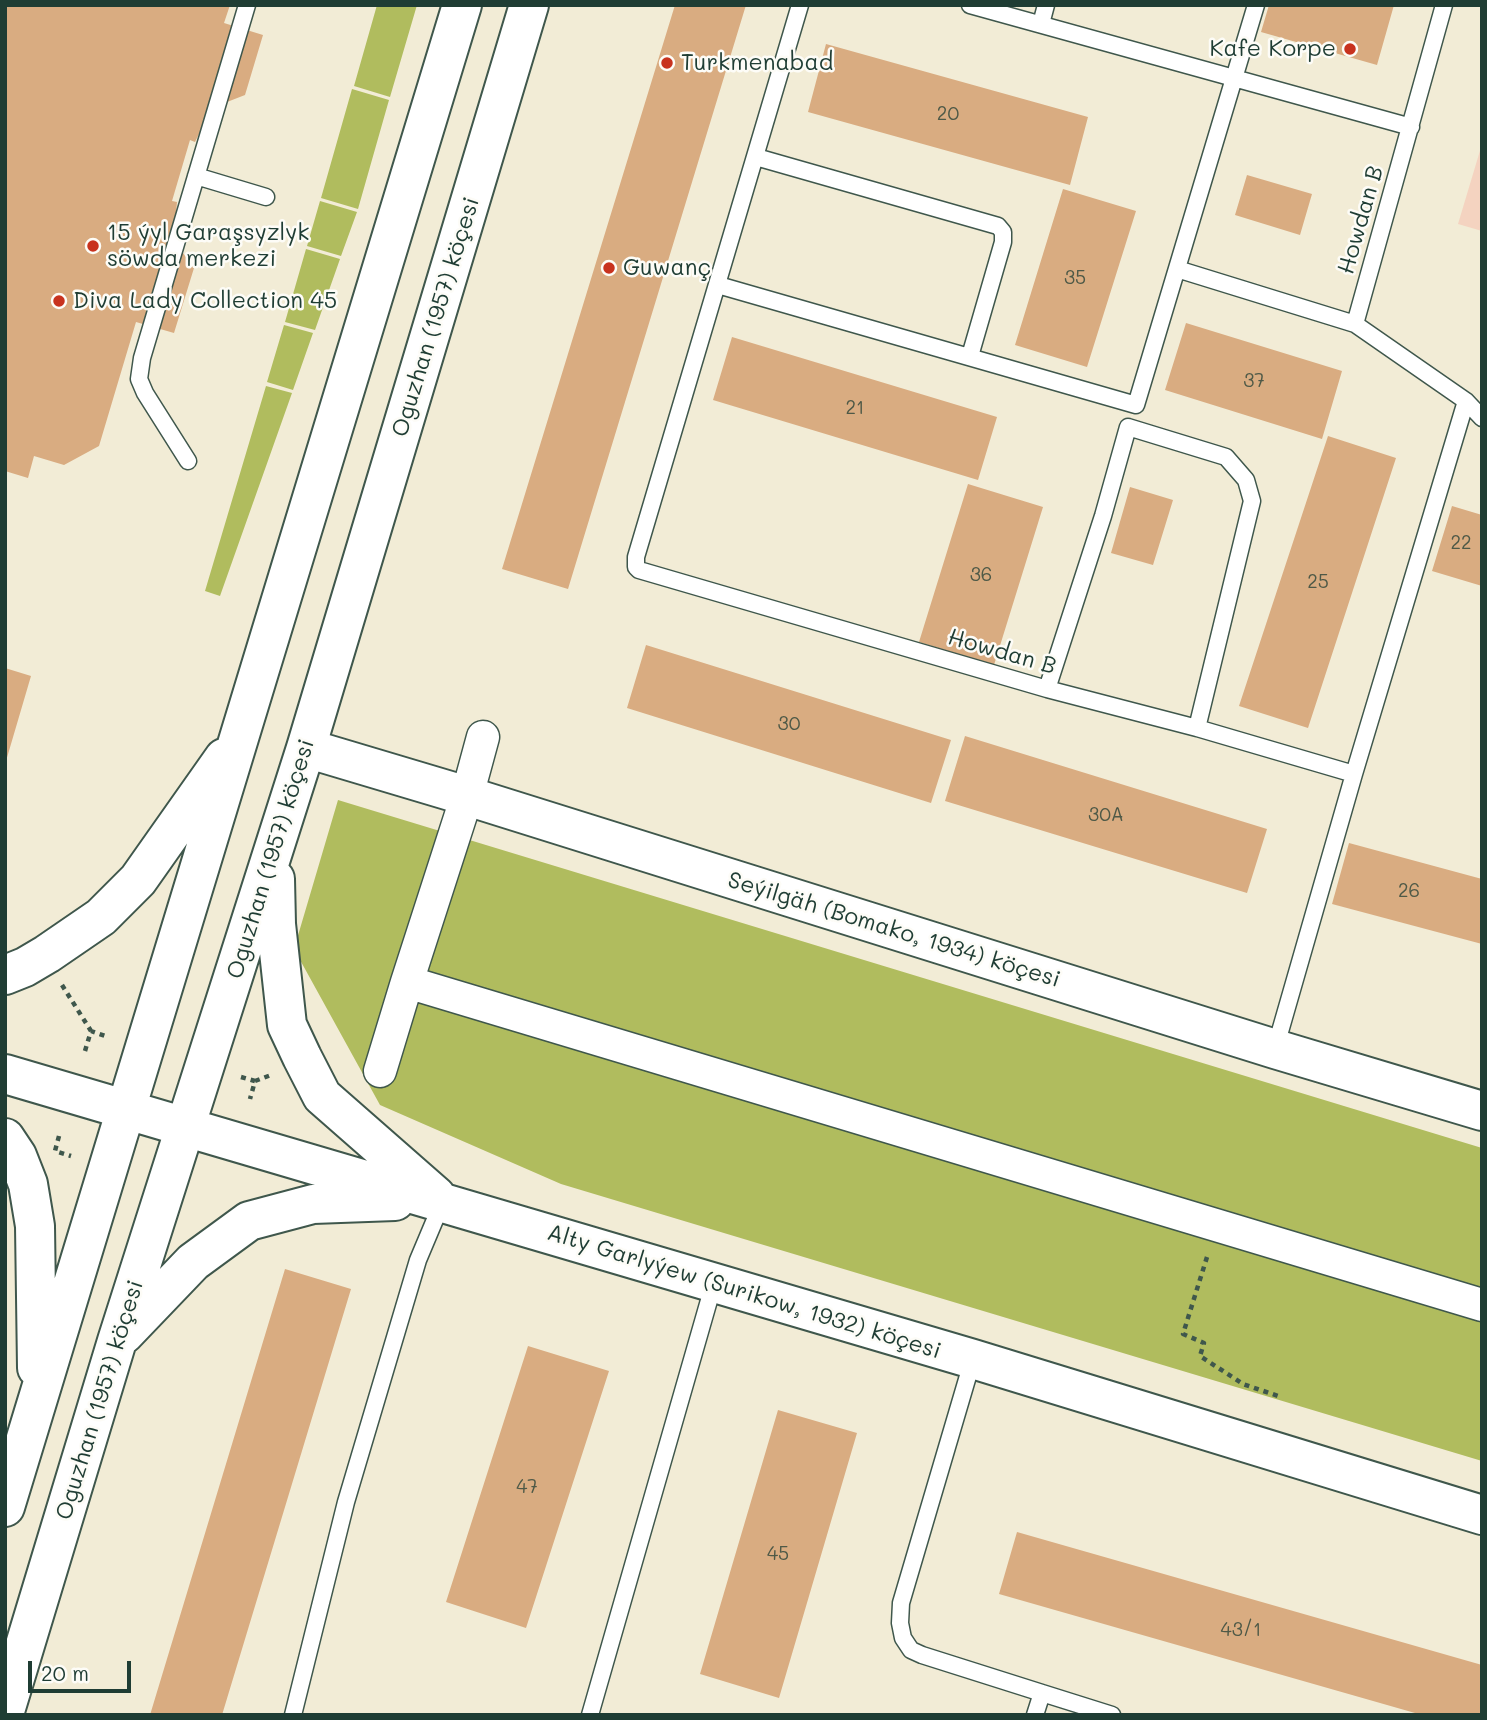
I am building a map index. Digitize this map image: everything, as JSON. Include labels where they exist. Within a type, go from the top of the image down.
[{"type":"main road","points":[[5,1507],[462,5]]},
{"type":"main road","name":"Oguzhan (1957) köçesi","points":[[5,1711],[117,1340],[306,748],[529,5]]},
{"type":"main road","points":[[5,975],[25,967],[101,917],[138,880],[243,731]]},
{"type":"main road","name":"Seýilgäh (Bomako, 1934) köçesi","points":[[306,748],[1482,1111]]},
{"type":"main road","points":[[274,849],[281,984],[287,1025],[297,1047],[322,1096],[443,1202]]},
{"type":"main road","name":"Alty Garlyýew (Surikow, 1932) köçesi","points":[[5,1074],[973,1359],[1482,1515]]},
{"type":"main road","points":[[5,1138],[17,1156],[28,1184],[35,1226],[37,1402]]},
{"type":"main road","points":[[117,1340],[193,1262],[249,1221],[313,1204],[369,1201],[443,1202]]},
{"type":"street","points":[[380,1071],[467,796],[482,737]]},
{"type":"street","points":[[408,982],[1482,1305]]},
{"type":"lane","points":[[188,461],[139,379],[142,358],[247,5]]},
{"type":"lane","points":[[800,5],[718,285],[1136,405]]},
{"type":"lane","points":[[970,5],[1411,127]]},
{"type":"lane","points":[[1041,24],[1046,5]]},
{"type":"lane","points":[[1047,690],[1256,5]]},
{"type":"lane","name":"Howdan B","points":[[1355,324],[1444,5]]},
{"type":"lane","points":[[756,156],[998,226],[1003,232],[1003,242],[970,356]]},
{"type":"lane","points":[[196,176],[266,197]]},
{"type":"lane","points":[[1177,269],[1355,324],[1466,401],[1482,418]]},
{"type":"lane","name":"Howdan B","points":[[718,285],[636,557],[639,570],[1047,690],[1197,728],[1354,774]]},
{"type":"lane","points":[[1275,1049],[1466,401]]},
{"type":"lane","points":[[1128,427],[1226,457],[1246,480],[1252,501],[1197,728]]},
{"type":"lane","points":[[293,1715],[346,1502],[418,1260],[443,1202]]},
{"type":"lane","points":[[590,1715],[714,1283]]},
{"type":"lane","points":[[973,1359],[901,1603],[900,1623],[907,1644],[911,1650],[922,1655],[1112,1715]]},
{"type":"lane","points":[[1035,1715],[1042,1693]]},
{"type":"path","points":[[56,975],[91,1031],[108,1037]]},
{"type":"path","points":[[85,1051],[91,1031]]},
{"type":"path","points":[[241,1077],[255,1081],[277,1072]]},
{"type":"path","points":[[250,1099],[255,1081]]},
{"type":"path","points":[[59,1136],[54,1151],[71,1156]]},
{"type":"path","points":[[1216,1224],[1183,1334],[1204,1343],[1200,1356],[1243,1384],[1278,1396]]},
{"type":"shaded area","points":[[1482,144],[1482,231],[1458,224]]},
{"type":"green space","points":[[377,5],[417,5],[390,97],[354,86]]},
{"type":"green space","points":[[352,89],[389,100],[358,209],[321,198]]},
{"type":"green space","points":[[320,201],[357,212],[341,256],[307,246]]},
{"type":"green space","points":[[306,249],[340,259],[315,330],[285,322]]},
{"type":"green space","points":[[284,325],[313,333],[293,390],[267,382]]},
{"type":"green space","points":[[266,386],[292,393],[220,596],[205,591]]},
{"type":"green space","points":[[338,800],[1482,1148],[1482,1461],[561,1184],[380,1105],[294,949]]},
{"type":"building","name":"15 ýyl Garaşsyzlyk söwda merkezi","points":[[5,5],[230,5],[224,23],[263,35],[245,95],[227,102],[205,122],[195,142],[190,140],[172,201],[177,202],[177,238],[183,253],[194,268],[174,333],[136,322],[99,446],[64,465],[34,456],[28,478],[5,471]]},
{"type":"building","points":[[675,5],[746,5],[568,589],[502,569]]},
{"type":"building","name":"Kafe Korpe","points":[[1269,5],[1394,5],[1377,65],[1261,32]]},
{"type":"building","points":[[826,44],[1088,117],[1070,185],[808,112]]},
{"type":"building","points":[[1247,175],[1312,194],[1300,235],[1235,215]]},
{"type":"building","points":[[1063,189],[1136,211],[1087,367],[1015,345]]},
{"type":"building","points":[[1186,323],[1342,371],[1322,439],[1165,390]]},
{"type":"building","points":[[732,337],[997,417],[978,480],[713,400]]},
{"type":"building","points":[[1328,436],[1396,458],[1308,728],[1239,706]]},
{"type":"building","points":[[968,484],[1043,507],[994,665],[919,642]]},
{"type":"building","points":[[1130,487],[1173,500],[1153,565],[1111,553]]},
{"type":"building","points":[[1452,506],[1482,515],[1482,586],[1432,571]]},
{"type":"building","points":[[646,645],[951,740],[931,803],[627,708]]},
{"type":"building","points":[[5,668],[31,676],[6,761],[5,761]]},
{"type":"building","points":[[965,736],[1267,829],[1247,893],[945,801]]},
{"type":"building","points":[[1349,843],[1482,879],[1482,944],[1332,904]]},
{"type":"building","points":[[285,1269],[351,1289],[222,1715],[150,1715]]},
{"type":"building","points":[[528,1346],[609,1371],[526,1628],[446,1602]]},
{"type":"building","points":[[778,1410],[857,1433],[779,1698],[700,1674]]},
{"type":"building","points":[[1017,1532],[1482,1665],[1482,1715],[1422,1715],[999,1594]]},
{"type":"place","name":"Kafe Korpe","points":[[1350,49]]},
{"type":"place","name":"Turkmenabad","points":[[667,63]]},
{"type":"place","name":"15 ýyl Garaşsyzlyk söwda merkezi","points":[[93,246]]},
{"type":"place","name":"Guwanç","points":[[609,268]]},
{"type":"place","name":"Diva Lady Collection 45","points":[[59,301]]}]
